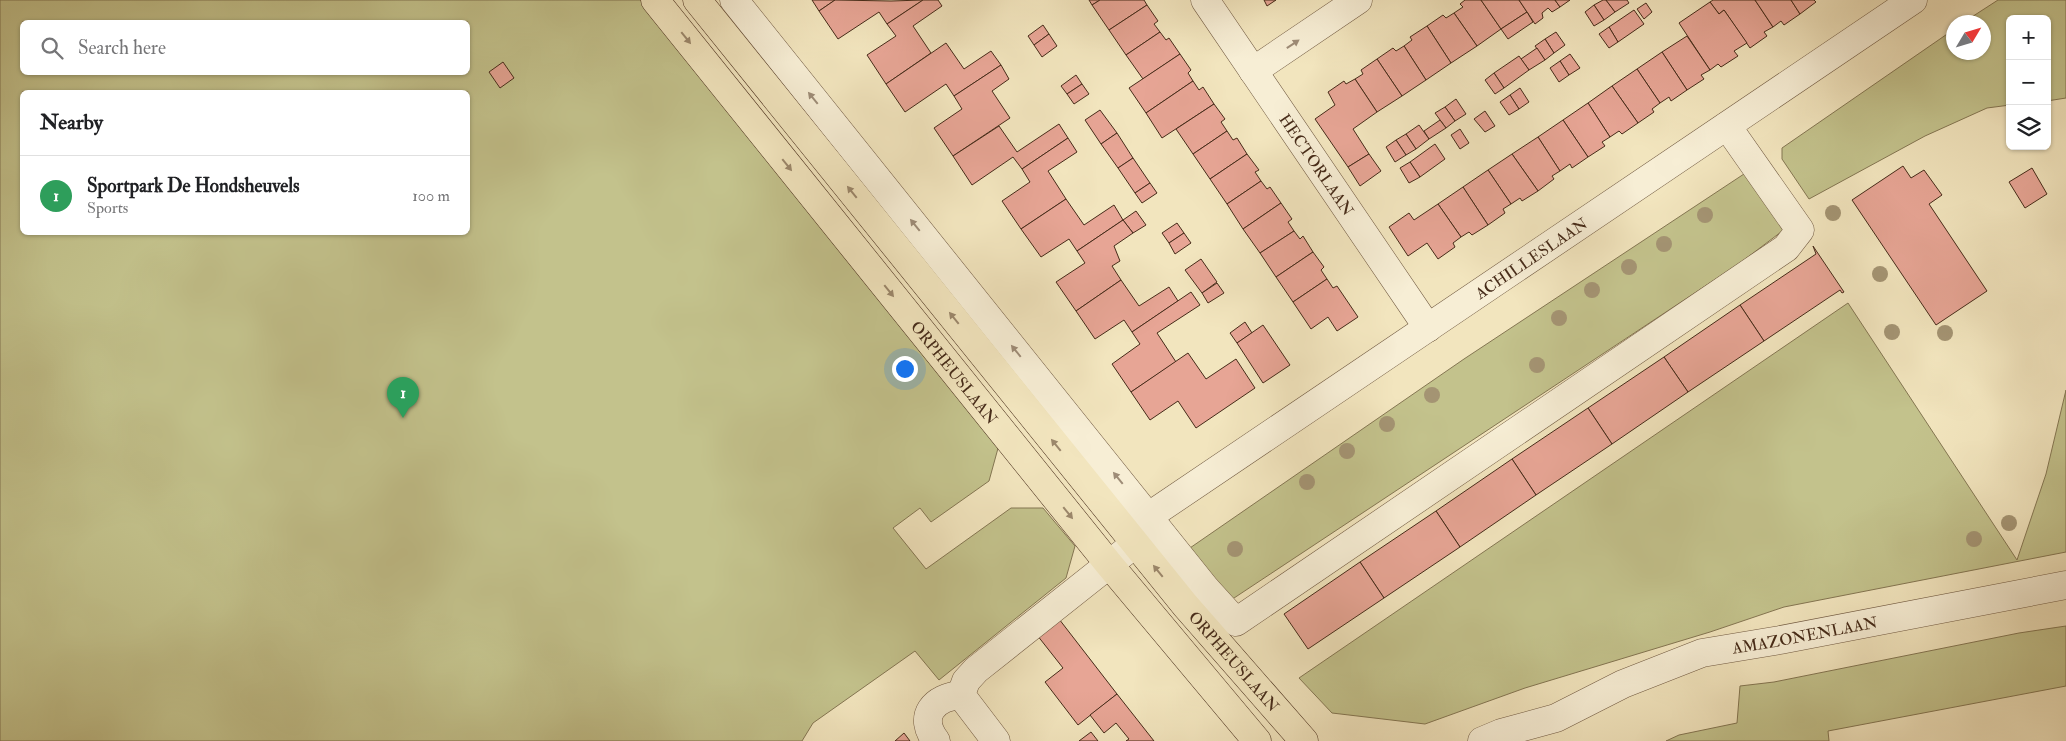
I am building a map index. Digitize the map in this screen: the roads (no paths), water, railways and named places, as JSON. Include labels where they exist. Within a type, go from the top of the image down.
[{"type":"main road","name":"ORPHEUSLAAN","points":[[655,0],[1108,563],[1257,741]]},
{"type":"main road","name":"ORPHEUSLAAN","points":[[697,0],[1136,543],[1196,597],[1304,741]]},
{"type":"street","name":"ORPHEUSLAAN","points":[[734,0],[1149,516],[1196,597]]},
{"type":"street","name":"HECTORLAAN","points":[[1205,0],[1428,328]]},
{"type":"street","points":[[1253,71],[1358,0]]},
{"type":"street","name":"ACHILLESLAAN","points":[[1149,516],[1913,0]]},
{"type":"street","points":[[1196,597],[1236,622],[1786,248],[1800,230],[1727,126]]},
{"type":"street","points":[[961,695],[966,682],[976,670],[1069,597],[1108,563],[1136,543]]},
{"type":"street","name":"AMAZONENLAAN","points":[[1482,741],[1501,733],[1556,718],[1623,684],[1702,653],[1780,640],[2066,585]]},
{"type":"street","points":[[936,741],[929,733],[927,723],[929,712],[939,701],[949,696],[961,695]]},
{"type":"street","points":[[961,695],[996,741]]},
{"type":"street","name":"AMAZONENLAAN","points":[[1537,741],[1556,718]]},
{"type":"place","name":"Sportpark De Hondsheuvels","points":[[403,418]]}]
